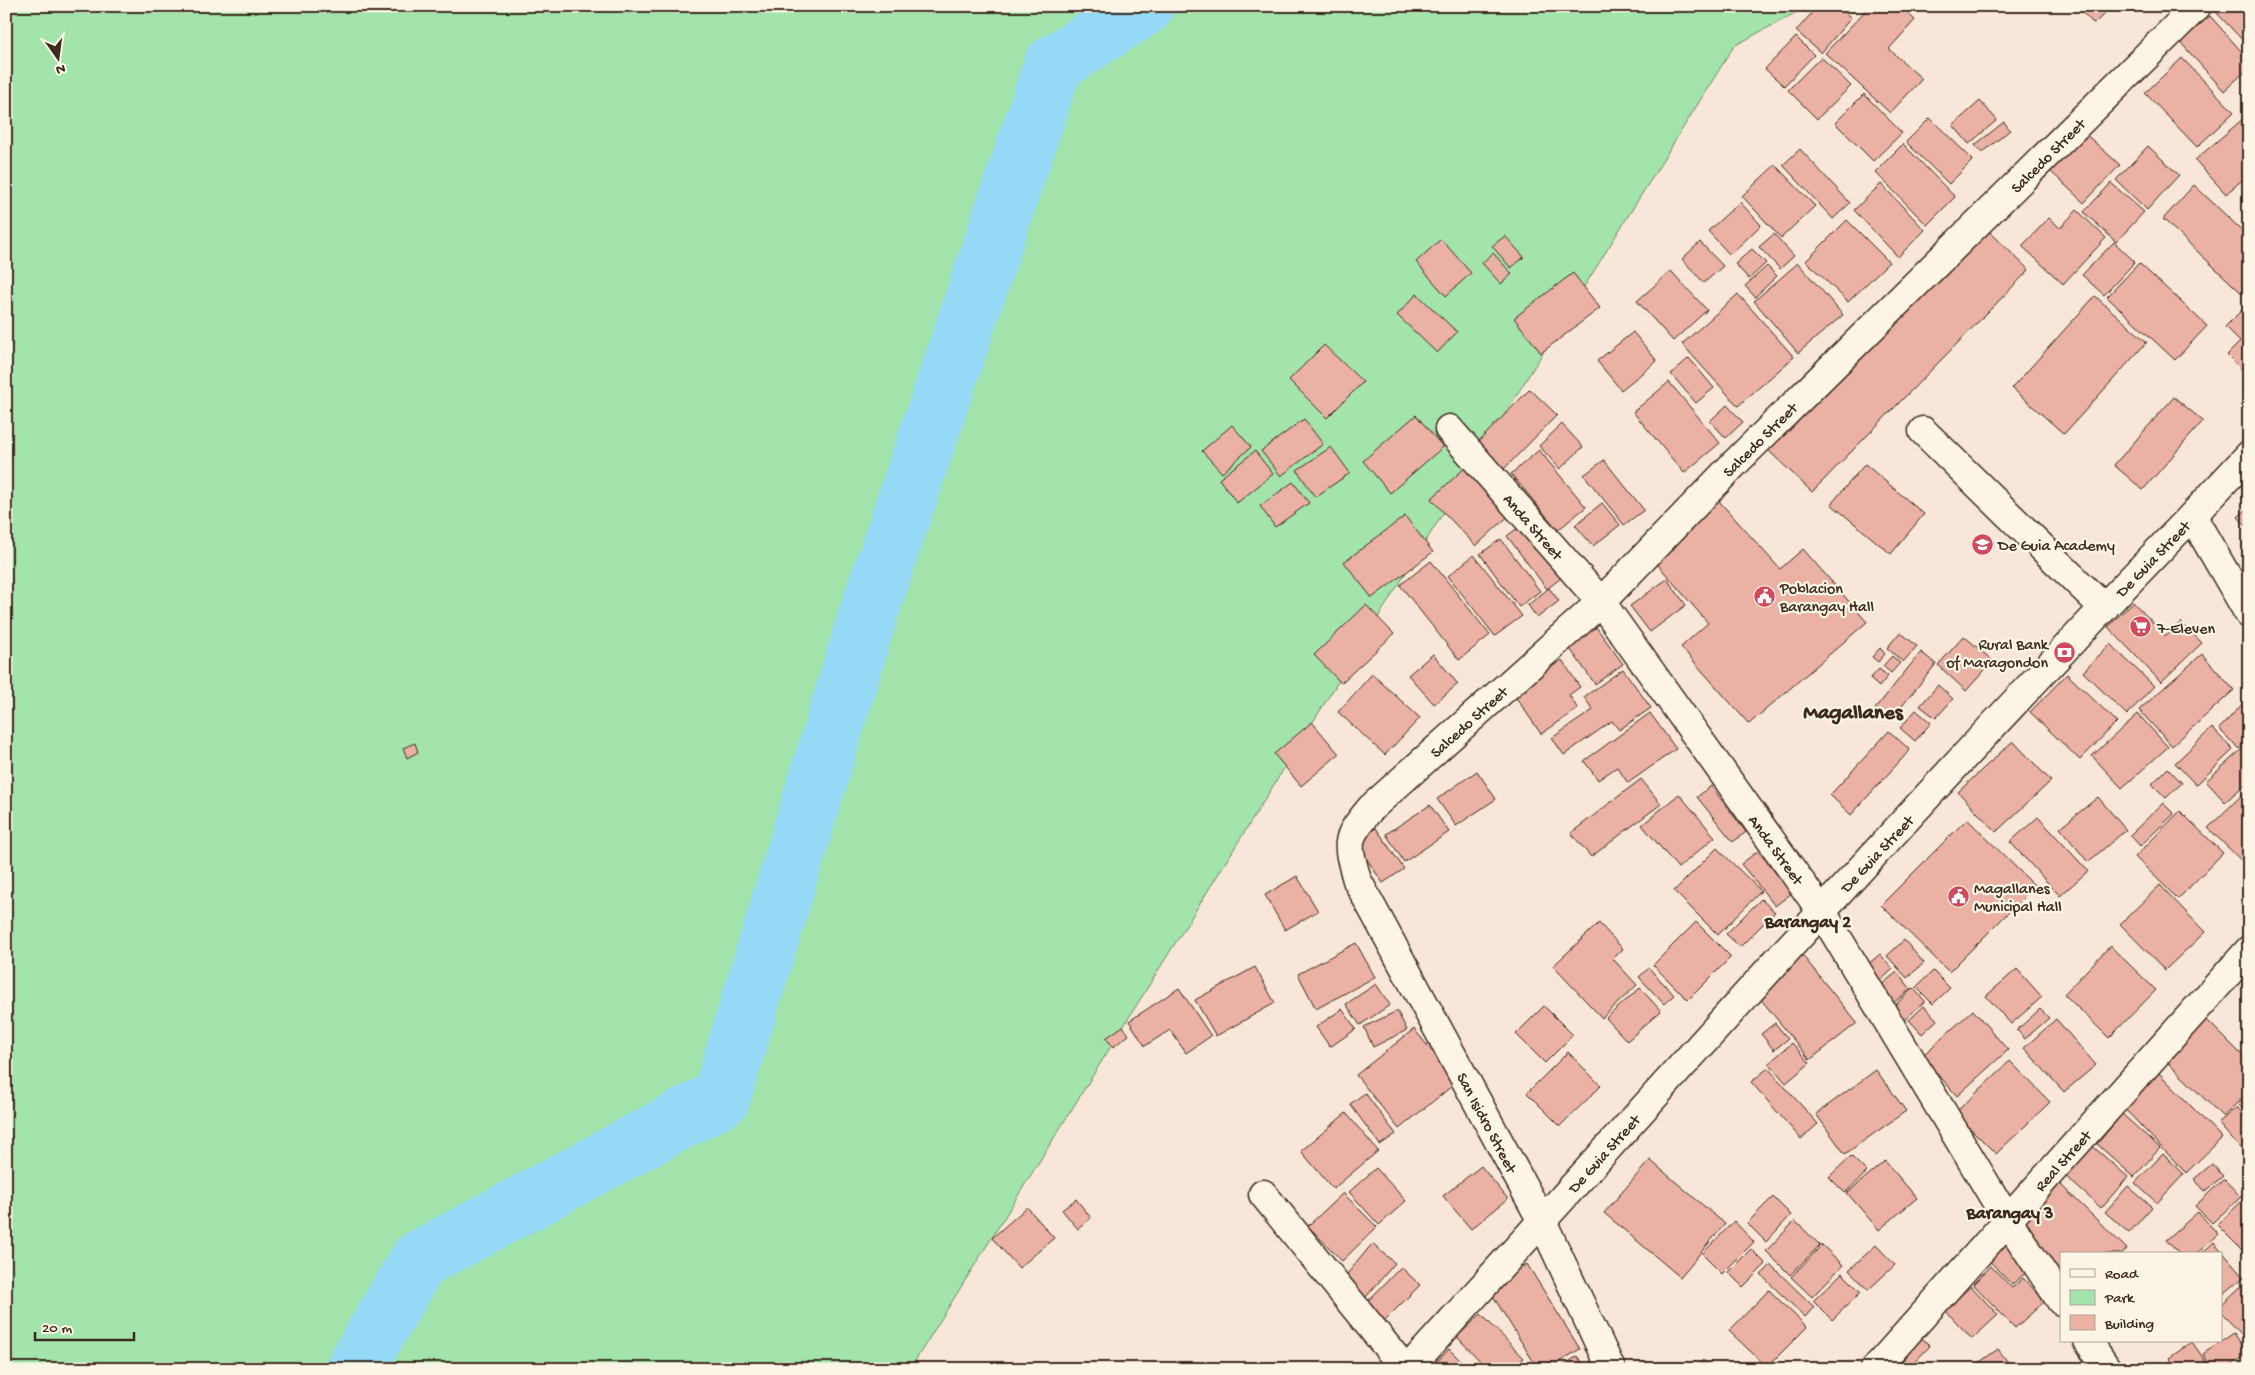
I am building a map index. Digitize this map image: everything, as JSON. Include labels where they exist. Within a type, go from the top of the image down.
[{"type":"street","name":"Salcedo Street","points":[[1357,880],[1349,852],[1350,841],[1352,830],[1370,808],[1601,602],[1735,463],[2197,6]]},
{"type":"street","name":"Anda Street","points":[[1449,429],[1601,602],[1822,912],[2008,1221],[2060,1299]]},
{"type":"street","points":[[1923,431],[2104,608]]},
{"type":"street","name":"De Guia Street","points":[[1406,1369],[1822,912],[2249,455]]},
{"type":"street","points":[[2192,516],[2249,614]]},
{"type":"street","name":"San Isidro Street","points":[[1357,880],[1542,1221],[1611,1369]]},
{"type":"street","name":"Real Street","points":[[1875,1369],[2249,950]]},
{"type":"street","points":[[1263,1194],[1406,1369]]},
{"type":"street","points":[[2089,1342],[2107,1369]]},
{"type":"green space","points":[[6,6],[1808,6],[1734,46],[910,1369],[6,1369]]},
{"type":"building","points":[[1818,6],[1838,6],[1851,18],[1821,53],[1796,31]]},
{"type":"building","points":[[1870,6],[1900,6],[1915,20],[1889,49],[1922,79],[1890,113],[1825,53]]},
{"type":"building","points":[[2076,6],[2112,6],[2094,24]]},
{"type":"building","points":[[2220,6],[2249,6],[2249,47],[2215,11]]},
{"type":"building","points":[[2210,16],[2249,60],[2249,68],[2224,91],[2180,42]]},
{"type":"building","points":[[1796,37],[1814,55],[1784,86],[1765,69]]},
{"type":"building","points":[[1821,57],[1851,86],[1817,119],[1788,90]]},
{"type":"building","points":[[2182,58],[2234,112],[2197,147],[2145,93]]},
{"type":"building","points":[[1864,94],[1902,133],[1873,161],[1835,123]]},
{"type":"building","points":[[1980,101],[1997,120],[1969,144],[1953,125]]},
{"type":"building","points":[[1930,118],[1973,160],[1949,184],[1906,142]]},
{"type":"building","points":[[2244,118],[2249,123],[2249,174],[2226,194],[2195,160]]},
{"type":"building","points":[[2004,122],[2010,130],[1982,153],[1975,145]]},
{"type":"building","points":[[2081,130],[2120,165],[2084,203],[2046,167]]},
{"type":"building","points":[[1903,144],[1955,197],[1927,225],[1875,172]]},
{"type":"building","points":[[2148,146],[2179,175],[2147,210],[2116,180]]},
{"type":"building","points":[[1800,149],[1850,203],[1833,219],[1783,165]]},
{"type":"building","points":[[1775,165],[1815,206],[1781,238],[1742,196]]},
{"type":"building","points":[[2111,183],[2144,212],[2116,242],[2084,212]]},
{"type":"building","points":[[1881,184],[1925,230],[1898,257],[1854,210]]},
{"type":"building","points":[[2194,185],[2249,237],[2249,300],[2163,219]]},
{"type":"building","points":[[1740,202],[1761,225],[1730,255],[1708,231]]},
{"type":"building","points":[[2077,210],[2106,238],[2063,284],[2022,246],[2049,218],[2060,228]]},
{"type":"building","points":[[1847,220],[1889,262],[1848,302],[1806,261]]},
{"type":"building","points":[[1985,227],[2029,270],[1812,492],[1768,450]]},
{"type":"building","points":[[1774,234],[1794,256],[1780,269],[1759,247]]},
{"type":"building","points":[[1505,236],[1524,257],[1511,268],[1492,246]]},
{"type":"building","points":[[1441,239],[1471,273],[1446,296],[1416,262]]},
{"type":"building","points":[[1700,242],[1723,266],[1704,283],[1682,259]]},
{"type":"building","points":[[2114,242],[2135,262],[2104,295],[2082,275]]},
{"type":"building","points":[[1752,249],[1766,263],[1749,279],[1735,264]]},
{"type":"building","points":[[1493,253],[1512,274],[1501,284],[1482,263]]},
{"type":"building","points":[[1798,263],[1843,315],[1798,353],[1754,301]]},
{"type":"building","points":[[2139,263],[2207,326],[2175,360],[2107,297]]},
{"type":"building","points":[[1767,266],[1777,276],[1755,297],[1745,286]]},
{"type":"building","points":[[1671,271],[1707,310],[1673,341],[1637,301]]},
{"type":"building","points":[[1573,273],[1600,308],[1541,353],[1514,318]]},
{"type":"building","points":[[1417,294],[1457,332],[1437,353],[1397,315]]},
{"type":"building","points":[[1738,294],[1794,357],[1738,406],[1682,344]]},
{"type":"building","points":[[2095,296],[2147,342],[2064,434],[2012,388]]},
{"type":"building","points":[[2249,303],[2249,374],[2247,375],[2227,355],[2240,342],[2225,327]]},
{"type":"building","points":[[1633,332],[1657,361],[1621,390],[1597,361]]},
{"type":"building","points":[[1324,345],[1363,382],[1327,418],[1289,380]]},
{"type":"building","points":[[1689,358],[1714,388],[1696,403],[1671,374]]},
{"type":"building","points":[[1669,382],[1720,443],[1684,473],[1633,412]]},
{"type":"building","points":[[1530,389],[1557,415],[1504,469],[1477,443]]},
{"type":"building","points":[[2174,397],[2203,421],[2143,490],[2114,465]]},
{"type":"building","points":[[1727,405],[1743,422],[1726,438],[1710,421]]},
{"type":"building","points":[[1416,415],[1443,447],[1390,493],[1363,461]]},
{"type":"building","points":[[1304,419],[1323,444],[1281,476],[1261,451]]},
{"type":"building","points":[[1562,424],[1583,447],[1560,469],[1539,446]]},
{"type":"building","points":[[1232,425],[1251,447],[1222,473],[1202,451]]},
{"type":"building","points":[[1331,447],[1350,473],[1315,497],[1297,470]]},
{"type":"building","points":[[1539,450],[1586,507],[1558,530],[1511,474]]},
{"type":"building","points":[[1255,451],[1273,474],[1237,503],[1219,479]]},
{"type":"building","points":[[1604,460],[1644,510],[1624,525],[1584,475]]},
{"type":"building","points":[[1470,463],[1514,511],[1476,546],[1431,499]]},
{"type":"building","points":[[1865,464],[1924,514],[1891,554],[1831,504]]},
{"type":"building","points":[[1293,482],[1309,503],[1275,527],[1260,506]]},
{"type":"building","name":"Poblacion Barangay Hall","points":[[1718,500],[1780,569],[1803,549],[1867,622],[1749,724],[1681,647],[1708,623],[1652,558]]},
{"type":"building","points":[[1602,503],[1620,525],[1593,546],[1575,525]]},
{"type":"building","points":[[2249,507],[2249,529],[2238,517]]},
{"type":"building","points":[[1405,516],[1433,552],[1372,598],[1344,562]]},
{"type":"building","points":[[1526,522],[1566,574],[1547,589],[1507,536]]},
{"type":"building","points":[[1501,539],[1540,591],[1519,607],[1480,554]]},
{"type":"building","points":[[1474,555],[1522,616],[1495,636],[1448,576]]},
{"type":"building","points":[[1431,561],[1490,635],[1459,660],[1400,585]]},
{"type":"building","points":[[1667,579],[1686,605],[1650,632],[1630,606]]},
{"type":"building","points":[[1549,588],[1559,601],[1537,618],[1528,605]]},
{"type":"building","points":[[2133,602],[2166,636],[2181,622],[2202,643],[2161,682],[2108,627]]},
{"type":"building","points":[[1366,605],[1394,634],[1341,683],[1314,655]]},
{"type":"building","points":[[1596,627],[1623,664],[1595,684],[1568,646]]},
{"type":"building","points":[[1900,632],[1917,646],[1903,662],[1887,648]]},
{"type":"building","points":[[1964,636],[1993,661],[1966,691],[1938,665]]},
{"type":"building","points":[[2110,644],[2154,686],[2127,715],[2083,672]]},
{"type":"building","points":[[1880,648],[1885,654],[1878,662],[1872,657]]},
{"type":"building","points":[[1921,652],[1936,664],[1890,721],[1875,709]]},
{"type":"building","points":[[1433,654],[1458,684],[1434,704],[1408,675]]},
{"type":"building","points":[[2202,654],[2234,690],[2172,746],[2139,710]]},
{"type":"building","points":[[1892,656],[1900,663],[1891,673],[1883,666]]},
{"type":"building","points":[[1562,660],[1580,687],[1569,695],[1578,709],[1541,734],[1513,693]]},
{"type":"building","points":[[1623,669],[1651,708],[1619,730],[1612,721],[1564,755],[1552,738],[1593,710],[1584,697]]},
{"type":"building","points":[[1879,669],[1888,676],[1879,687],[1870,679]]},
{"type":"building","points":[[1372,674],[1420,718],[1385,755],[1338,712]]},
{"type":"building","points":[[2067,674],[2117,722],[2080,760],[2030,712]]},
{"type":"building","points":[[1938,685],[1953,699],[1936,718],[1920,706]]},
{"type":"building","points":[[2248,698],[2249,739],[2239,749],[2219,729]]},
{"type":"building","points":[[1916,710],[1931,723],[1915,741],[1900,728]]},
{"type":"building","points":[[1650,713],[1676,749],[1628,783],[1617,767],[1598,780],[1584,761]]},
{"type":"building","points":[[2138,714],[2168,747],[2122,788],[2092,756]]},
{"type":"building","points":[[1312,722],[1339,754],[1301,786],[1274,754]]},
{"type":"building","points":[[2212,728],[2233,750],[2196,785],[2175,763]]},
{"type":"building","points":[[1889,731],[1910,750],[1851,815],[1830,795]]},
{"type":"building","points":[[2013,741],[2051,781],[1996,832],[1958,792]]},
{"type":"building","points":[[415,743],[418,752],[407,758],[403,748]]},
{"type":"building","points":[[2249,743],[2249,781],[2225,802],[2206,781]]},
{"type":"building","points":[[2168,768],[2182,783],[2166,798],[2152,784]]},
{"type":"building","points":[[1477,771],[1496,799],[1456,826],[1437,799]]},
{"type":"building","points":[[1641,779],[1661,804],[1591,857],[1571,833]]},
{"type":"building","points":[[1711,786],[1746,832],[1733,842],[1697,797]]},
{"type":"building","points":[[2249,788],[2249,868],[2208,828]]},
{"type":"building","points":[[1679,794],[1715,837],[1678,868],[1642,825]]},
{"type":"building","points":[[2098,797],[2126,830],[2088,862],[2060,828]]},
{"type":"building","points":[[2163,803],[2174,814],[2140,846],[2130,835]]},
{"type":"building","points":[[1430,805],[1449,832],[1404,862],[1386,834]]},
{"type":"building","points":[[2180,811],[2223,853],[2178,899],[2135,857]]},
{"type":"building","points":[[2038,817],[2088,871],[2060,896],[2010,842]]},
{"type":"building","name":"Magallanes Municipal Hall","points":[[1967,819],[2035,886],[1949,972],[1881,905]]},
{"type":"building","points":[[1376,828],[1404,869],[1383,883],[1355,842]]},
{"type":"building","points":[[1717,848],[1761,891],[1718,935],[1674,891]]},
{"type":"building","points":[[1758,851],[1792,893],[1775,906],[1741,864]]},
{"type":"building","points":[[1297,876],[1318,911],[1285,930],[1265,895]]},
{"type":"building","points":[[2160,885],[2205,932],[2165,970],[2120,924]]},
{"type":"building","points":[[1761,899],[1775,912],[1740,947],[1726,934]]},
{"type":"building","points":[[1696,922],[1731,957],[1688,1000],[1653,965]]},
{"type":"building","points":[[1599,923],[1623,949],[1613,959],[1637,985],[1602,1018],[1553,966]]},
{"type":"building","points":[[1904,940],[1924,963],[1907,978],[1887,956]]},
{"type":"building","points":[[1356,943],[1375,977],[1316,1009],[1298,974]]},
{"type":"building","points":[[2110,946],[2156,990],[2109,1038],[2064,994]]},
{"type":"building","points":[[1880,954],[1893,969],[1872,988],[1859,972]]},
{"type":"building","points":[[1802,955],[1857,1023],[1810,1060],[1755,992]]},
{"type":"building","points":[[1255,967],[1275,1003],[1216,1036],[1195,1000]]},
{"type":"building","points":[[1649,968],[1674,995],[1664,1004],[1639,977]]},
{"type":"building","points":[[2017,969],[2042,997],[2011,1024],[1986,996]]},
{"type":"building","points":[[1933,971],[1950,988],[1933,1004],[1916,987]]},
{"type":"building","points":[[1897,972],[1911,989],[1888,1007],[1874,991]]},
{"type":"building","points":[[1376,984],[1390,1005],[1360,1025],[1346,1004]]},
{"type":"building","points":[[1179,988],[1211,1036],[1186,1053],[1170,1030],[1145,1046],[1129,1021]]},
{"type":"building","points":[[1640,988],[1661,1011],[1627,1041],[1606,1018]]},
{"type":"building","points":[[1913,988],[1925,1001],[1901,1023],[1890,1010]]},
{"type":"building","points":[[1544,1006],[1573,1035],[1545,1063],[1516,1034]]},
{"type":"building","points":[[1924,1006],[1937,1020],[1922,1034],[1909,1020]]},
{"type":"building","points":[[1342,1009],[1356,1029],[1330,1047],[1316,1027]]},
{"type":"building","points":[[2040,1009],[2049,1018],[2025,1039],[2017,1030]]},
{"type":"building","points":[[1973,1010],[2008,1050],[1957,1096],[1922,1056]]},
{"type":"building","points":[[1397,1011],[1407,1030],[1373,1047],[1364,1027]]},
{"type":"building","points":[[2204,1017],[2249,1062],[2249,1091],[2223,1117],[2163,1058]]},
{"type":"building","points":[[2056,1019],[2096,1065],[2064,1092],[2024,1048]]},
{"type":"building","points":[[1775,1023],[1788,1039],[1774,1050],[1761,1034]]},
{"type":"building","points":[[1123,1026],[1129,1035],[1113,1047],[1106,1038]]},
{"type":"building","points":[[1414,1029],[1457,1082],[1399,1129],[1356,1075]]},
{"type":"building","points":[[1792,1043],[1810,1063],[1786,1083],[1769,1063]]},
{"type":"building","points":[[1568,1052],[1601,1086],[1560,1126],[1527,1093]]},
{"type":"building","points":[[2010,1061],[2050,1102],[1996,1154],[1955,1113]]},
{"type":"building","points":[[1768,1068],[1818,1124],[1801,1139],[1751,1082]]},
{"type":"building","points":[[1876,1070],[1906,1111],[1845,1154],[1816,1114]]},
{"type":"building","points":[[2157,1071],[2222,1138],[2186,1173],[2121,1105]]},
{"type":"building","points":[[1365,1093],[1396,1134],[1380,1145],[1350,1104]]},
{"type":"building","points":[[2249,1094],[2249,1116],[2238,1104]]},
{"type":"building","points":[[2237,1107],[2249,1121],[2249,1152],[2246,1155],[2218,1123]]},
{"type":"building","points":[[1346,1113],[1378,1151],[1333,1189],[1301,1151]]},
{"type":"building","points":[[2122,1114],[2160,1148],[2134,1177],[2097,1144]]},
{"type":"building","points":[[2090,1144],[2128,1177],[2101,1208],[2063,1174]]},
{"type":"building","points":[[2163,1154],[2184,1174],[2157,1203],[2135,1183]]},
{"type":"building","points":[[1851,1156],[1867,1172],[1845,1193],[1829,1177]]},
{"type":"building","points":[[1650,1160],[1725,1224],[1680,1277],[1604,1213]]},
{"type":"building","points":[[1885,1161],[1917,1198],[1879,1230],[1847,1193]]},
{"type":"building","points":[[2212,1164],[2223,1176],[2205,1191],[2194,1179]]},
{"type":"building","points":[[1481,1166],[1508,1199],[1471,1229],[1443,1196]]},
{"type":"building","points":[[1376,1168],[1406,1201],[1379,1225],[1349,1192]]},
{"type":"building","points":[[2224,1179],[2241,1197],[2212,1223],[2195,1206]]},
{"type":"building","points":[[2059,1183],[2127,1249],[2123,1252],[2060,1252],[2060,1271],[2016,1227]]},
{"type":"building","points":[[2128,1186],[2152,1207],[2129,1233],[2105,1212]]},
{"type":"building","points":[[1343,1193],[1377,1227],[1342,1261],[1308,1226]]},
{"type":"building","points":[[1773,1197],[1791,1215],[1766,1242],[1747,1223]]},
{"type":"building","points":[[2246,1197],[2249,1200],[2249,1257],[2217,1225]]},
{"type":"building","points":[[1076,1199],[1091,1218],[1078,1229],[1062,1210]]},
{"type":"building","points":[[1027,1207],[1054,1238],[1019,1268],[992,1238]]},
{"type":"building","points":[[2198,1212],[2218,1234],[2198,1252],[2177,1252],[2166,1240]]},
{"type":"building","points":[[1734,1221],[1754,1242],[1722,1274],[1702,1254]]},
{"type":"building","points":[[1795,1221],[1820,1245],[1790,1275],[1766,1251]]},
{"type":"building","points":[[2002,1239],[2030,1269],[2012,1285],[1984,1255]]},
{"type":"building","points":[[2214,1242],[2244,1277],[2222,1295],[2222,1252],[2203,1252]]},
{"type":"building","points":[[1372,1244],[1395,1263],[1360,1304],[1338,1285]]},
{"type":"building","points":[[1822,1245],[1843,1265],[1812,1297],[1791,1277]]},
{"type":"building","points":[[1876,1245],[1895,1265],[1868,1290],[1849,1270]]},
{"type":"building","points":[[1751,1249],[1766,1264],[1743,1287],[1728,1272]]},
{"type":"building","points":[[1527,1264],[1580,1349],[1548,1369],[1538,1369],[1488,1288]]},
{"type":"building","points":[[1771,1265],[1814,1307],[1805,1317],[1761,1275]]},
{"type":"building","points":[[1991,1266],[2012,1288],[2023,1278],[2045,1301],[2015,1328],[1973,1284]]},
{"type":"building","points":[[1401,1267],[1420,1285],[1383,1322],[1365,1304]]},
{"type":"building","points":[[1842,1273],[1861,1292],[1832,1320],[1813,1301]]},
{"type":"building","points":[[2249,1281],[2249,1342],[2222,1314],[2222,1304]]},
{"type":"building","points":[[1971,1286],[1998,1315],[1972,1339],[1945,1310]]},
{"type":"building","points":[[1769,1290],[1807,1327],[1767,1367],[1729,1331]]},
{"type":"building","points":[[1481,1314],[1524,1358],[1513,1369],[1488,1369],[1457,1337]]},
{"type":"building","points":[[2234,1333],[2248,1354],[2226,1369],[2212,1369],[2203,1354]]},
{"type":"building","points":[[1920,1336],[1930,1346],[1908,1369],[1887,1369]]},
{"type":"building","points":[[2192,1342],[2211,1369],[2177,1369],[2169,1358]]},
{"type":"building","points":[[1449,1349],[1469,1369],[1430,1369]]},
{"type":"building","points":[[1998,1349],[2013,1369],[1970,1369]]},
{"type":"building","points":[[1577,1356],[1587,1369],[1559,1369]]},
{"type":"building","points":[[1703,1360],[1712,1369],[1694,1369]]},
{"type":"waterway","points":[[355,1369],[419,1260],[721,1098],[870,609],[1053,65],[1145,6]]},
{"type":"place","name":"De Guia Academy","points":[[1982,544]]},
{"type":"place","name":"Poblacion Barangay Hall","points":[[1764,596]]},
{"type":"place","name":"7-Eleven","points":[[2141,627]]},
{"type":"place","name":"Rural Bank of Maragondon","points":[[2064,652]]},
{"type":"place","name":"Magallanes Municipal Hall","points":[[1958,896]]},
{"type":"district","name":"Magallanes","points":[[1853,711]]},
{"type":"district","name":"Barangay 2","points":[[1808,921]]},
{"type":"district","name":"Barangay 3","points":[[2010,1212]]}]
